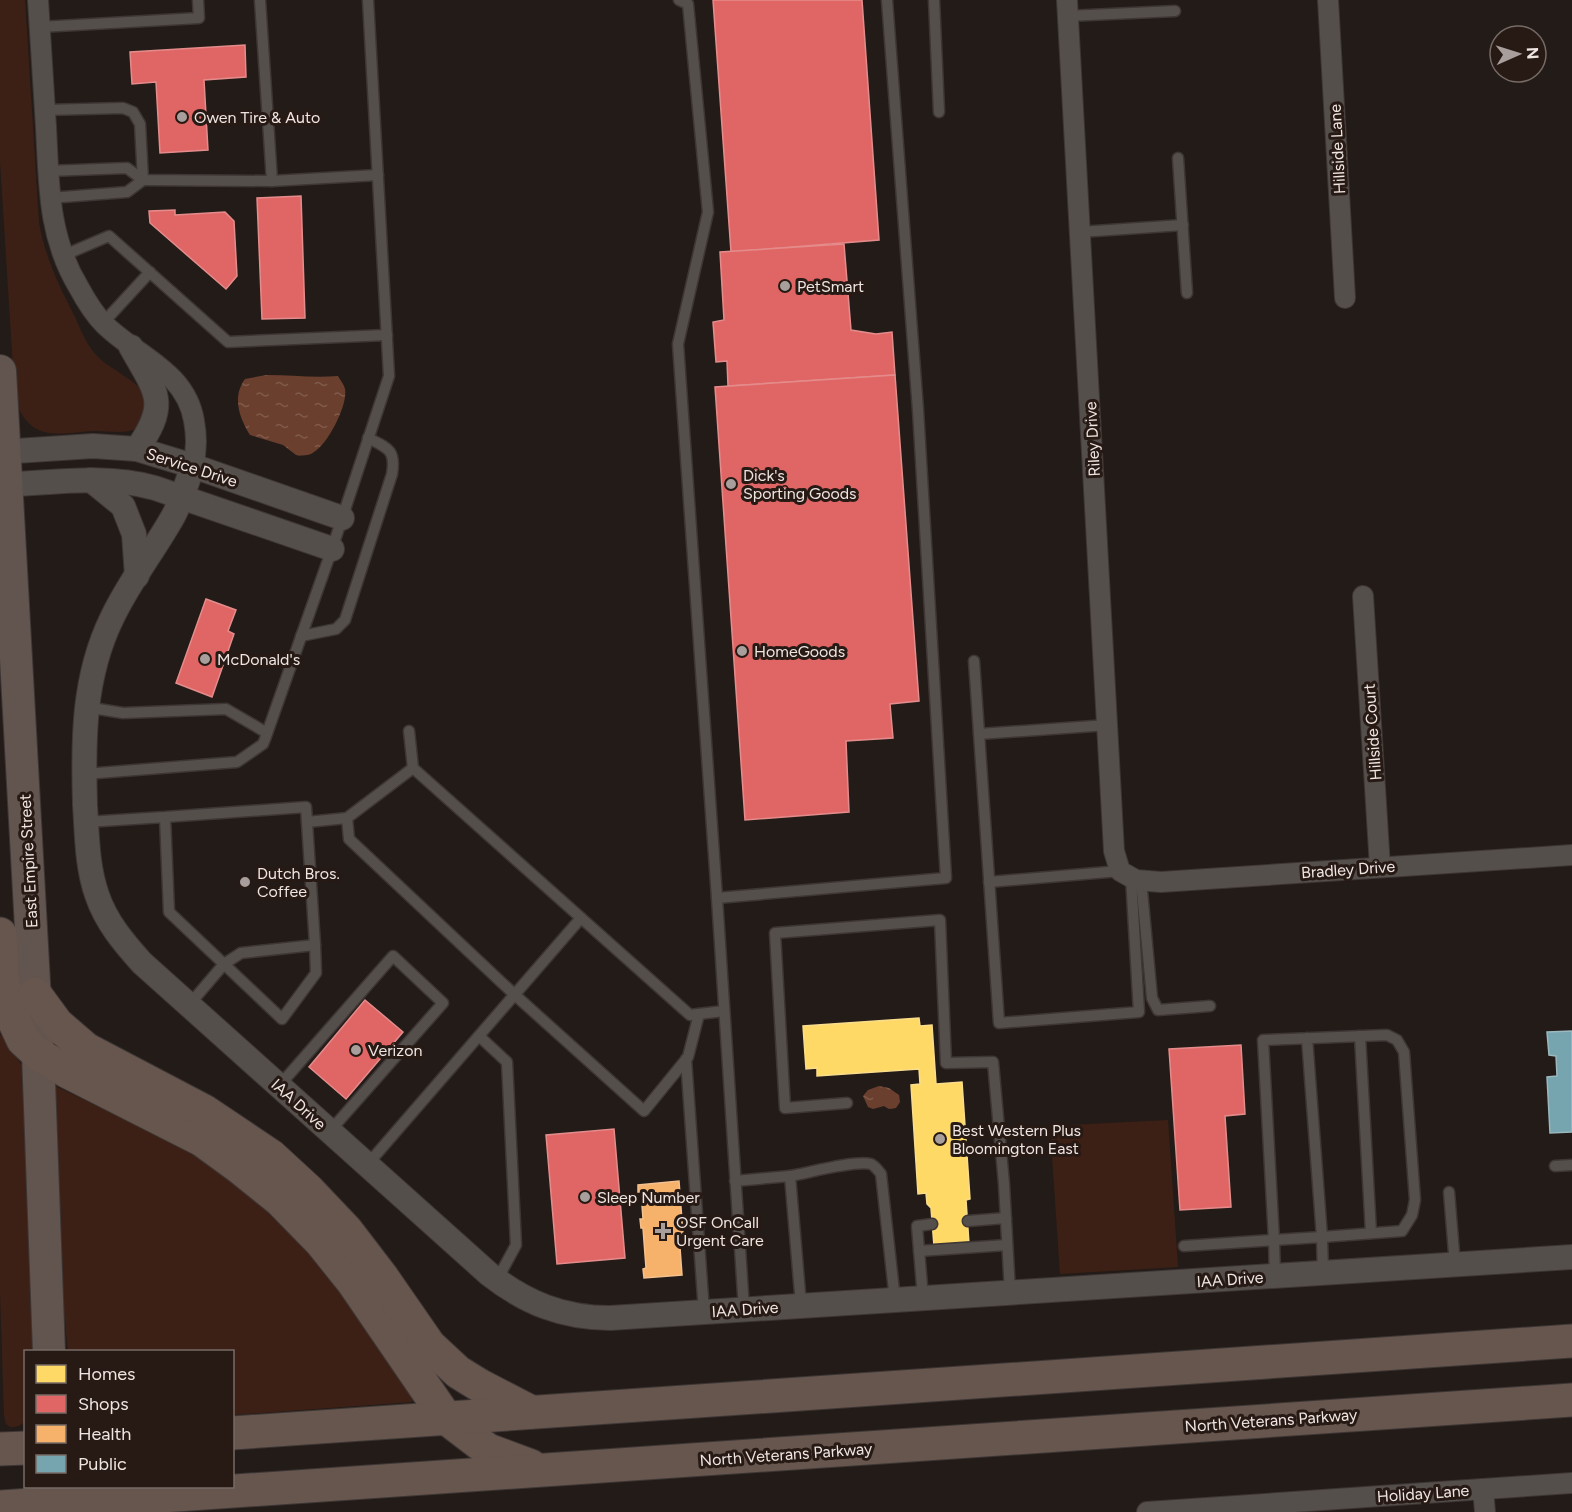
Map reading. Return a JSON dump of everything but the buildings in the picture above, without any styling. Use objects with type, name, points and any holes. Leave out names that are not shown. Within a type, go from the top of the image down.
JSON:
[{"type":"highway","points":[[0,934],[2,978],[8,1008],[23,1040],[38,1054],[66,1071],[202,1140],[280,1200],[321,1242],[352,1282],[386,1328],[446,1418],[488,1450],[541,1470]]},
{"type":"highway","points":[[35,994],[57,1024],[86,1049],[204,1111],[271,1156],[346,1230],[429,1345],[458,1372],[532,1412]]},
{"type":"highway","points":[[234,1433],[1572,1341]]},
{"type":"highway","name":"North Veterans Parkway","points":[[0,1507],[53,1500],[129,1505],[541,1470],[1572,1400]]},
{"type":"highway","points":[[0,1449],[24,1448]]},
{"type":"main road","name":"East Empire Street","points":[[0,371],[3,470],[24,784],[38,1054],[49,1350]]},
{"type":"main road","points":[[0,696],[8,759],[24,784]]},
{"type":"street","points":[[39,0],[50,198],[62,256],[77,285],[103,323],[131,347],[159,365],[184,392],[192,408],[196,434],[197,451],[193,466]]},
{"type":"street","name":"Hillside Lane","points":[[1328,0],[1345,298]]},
{"type":"street","name":"Riley Drive","points":[[1067,8],[1114,851],[1129,876]]},
{"type":"street","points":[[131,347],[155,391],[157,413],[152,428],[137,449]]},
{"type":"street","name":"Service Drive","points":[[3,470],[93,446],[137,449],[342,518]]},
{"type":"street","name":"IAA Drive","points":[[193,466],[172,519],[112,616],[89,683],[84,774],[86,822],[93,882],[108,918],[123,941],[142,963],[497,1281],[532,1303],[574,1316],[610,1318],[1572,1257]]},
{"type":"street","name":"Service Drive","points":[[3,470],[91,480],[133,482],[332,549]]},
{"type":"street","points":[[91,480],[123,506],[134,534],[137,576]]},
{"type":"street","name":"Hillside Court","points":[[1363,596],[1380,867]]},
{"type":"street","name":"Bradley Drive","points":[[1129,876],[1161,882],[1572,855]]},
{"type":"street","name":"Holiday Lane","points":[[1147,1512],[1572,1482]]},
{"type":"street","points":[[1483,1489],[1485,1512]]},
{"type":"lane","points":[[40,27],[199,18],[198,0]]},
{"type":"lane","points":[[260,0],[272,181]]},
{"type":"lane","points":[[84,774],[237,762],[263,744],[332,549],[389,376],[368,0]]},
{"type":"lane","points":[[679,0],[688,4],[708,212],[678,344],[744,1309]]},
{"type":"lane","points":[[717,898],[946,878],[918,410],[887,0]]},
{"type":"lane","points":[[934,0],[939,112]]},
{"type":"lane","points":[[1067,8],[1175,11]]},
{"type":"lane","points":[[45,110],[123,108],[133,112],[140,124],[143,180]]},
{"type":"lane","points":[[1178,158],[1187,293]]},
{"type":"lane","points":[[48,171],[127,168],[143,180],[272,181],[378,175]]},
{"type":"lane","points":[[50,198],[127,192],[143,180]]},
{"type":"lane","points":[[1080,232],[1183,225]]},
{"type":"lane","points":[[62,256],[109,236],[228,342],[387,335]]},
{"type":"lane","points":[[103,323],[150,272]]},
{"type":"lane","points":[[301,636],[336,629],[345,620],[392,474],[394,460],[389,448],[368,438]]},
{"type":"lane","points":[[974,661],[999,1023],[1138,1012],[1129,876]]},
{"type":"lane","points":[[86,707],[123,713],[226,709],[267,733]]},
{"type":"lane","points":[[979,734],[1108,725]]},
{"type":"lane","points":[[409,731],[413,768],[690,1015],[724,1011]]},
{"type":"lane","points":[[307,822],[347,818],[413,768]]},
{"type":"lane","points":[[86,822],[306,807],[316,973],[282,1019],[169,912],[165,817]]},
{"type":"lane","points":[[347,818],[349,839],[514,995],[644,1111],[686,1059]]},
{"type":"lane","points":[[989,882],[1129,876]]},
{"type":"lane","points":[[1129,876],[1152,998],[1158,1010],[1210,1006]]},
{"type":"lane","points":[[367,1165],[581,918]]},
{"type":"lane","points":[[847,1103],[785,1108],[775,933],[940,920],[946,1063],[993,1062],[1010,1292]]},
{"type":"lane","points":[[189,1005],[224,964],[241,953],[315,945]]},
{"type":"lane","points":[[279,1086],[393,956],[443,1003],[330,1131]]},
{"type":"lane","points":[[699,1014],[686,1059],[704,1311]]},
{"type":"lane","points":[[1184,1246],[1274,1240],[1322,1237],[1402,1231],[1412,1215],[1415,1200],[1404,1052],[1397,1040],[1387,1035],[1263,1040],[1274,1240],[1275,1276]]},
{"type":"lane","points":[[479,1036],[507,1062],[516,1245],[497,1281]]},
{"type":"lane","points":[[1360,1036],[1371,1233]]},
{"type":"lane","points":[[1307,1038],[1323,1274]]},
{"type":"lane","points":[[735,1181],[790,1176],[842,1166],[868,1164],[878,1169],[881,1174],[895,1300]]},
{"type":"lane","points":[[1555,1166],[1572,1165]]},
{"type":"lane","points":[[790,1176],[801,1305]]},
{"type":"lane","points":[[1449,1192],[1455,1265]]},
{"type":"lane","points":[[968,1221],[1006,1218]]},
{"type":"lane","points":[[923,1298],[917,1226],[932,1224]]},
{"type":"lane","points":[[919,1251],[1007,1245]]},
{"type":"shaded area","points":[[0,0],[25,0],[39,223],[45,248],[58,283],[91,348],[98,357],[133,382],[144,393],[145,412],[141,426],[129,431],[56,434],[46,432],[29,423],[21,414],[15,400],[0,161]]},
{"type":"shaded area","points":[[0,1035],[2,1035],[26,1072],[36,1350],[24,1350],[24,1421],[21,1425],[13,1427],[6,1424],[4,1415],[0,1292]]},
{"type":"shaded area","points":[[55,1086],[176,1144],[255,1199],[320,1263],[413,1396],[412,1402],[234,1415],[234,1350],[68,1350],[59,1266],[52,1089]]},
{"type":"shaded area","points":[[1168,1120],[1178,1267],[1060,1274],[1050,1126]]},
{"type":"water","points":[[266,375],[338,376],[343,384],[345,396],[340,414],[331,433],[312,453],[296,455],[283,445],[250,435],[238,407],[239,393],[245,379]]},
{"type":"water","points":[[879,1086],[889,1088],[899,1095],[900,1102],[896,1108],[889,1109],[884,1106],[873,1109],[868,1107],[863,1096],[868,1090]]},
{"type":"place","name":"Owen Tire & Auto","points":[[182,117]]},
{"type":"place","name":"PetSmart","points":[[785,286]]},
{"type":"place","name":"Dick's Sporting Goods","points":[[731,484]]},
{"type":"place","name":"HomeGoods","points":[[742,651]]},
{"type":"place","name":"McDonald's","points":[[205,659]]},
{"type":"place","name":"Dutch Bros. Coffee","points":[[245,882]]},
{"type":"place","name":"Verizon","points":[[356,1050]]},
{"type":"place","name":"Best Western Plus Bloomington East","points":[[940,1139]]},
{"type":"place","name":"Sleep Number","points":[[585,1197]]},
{"type":"place","name":"OSF OnCall Urgent Care","points":[[663,1231]]}]
